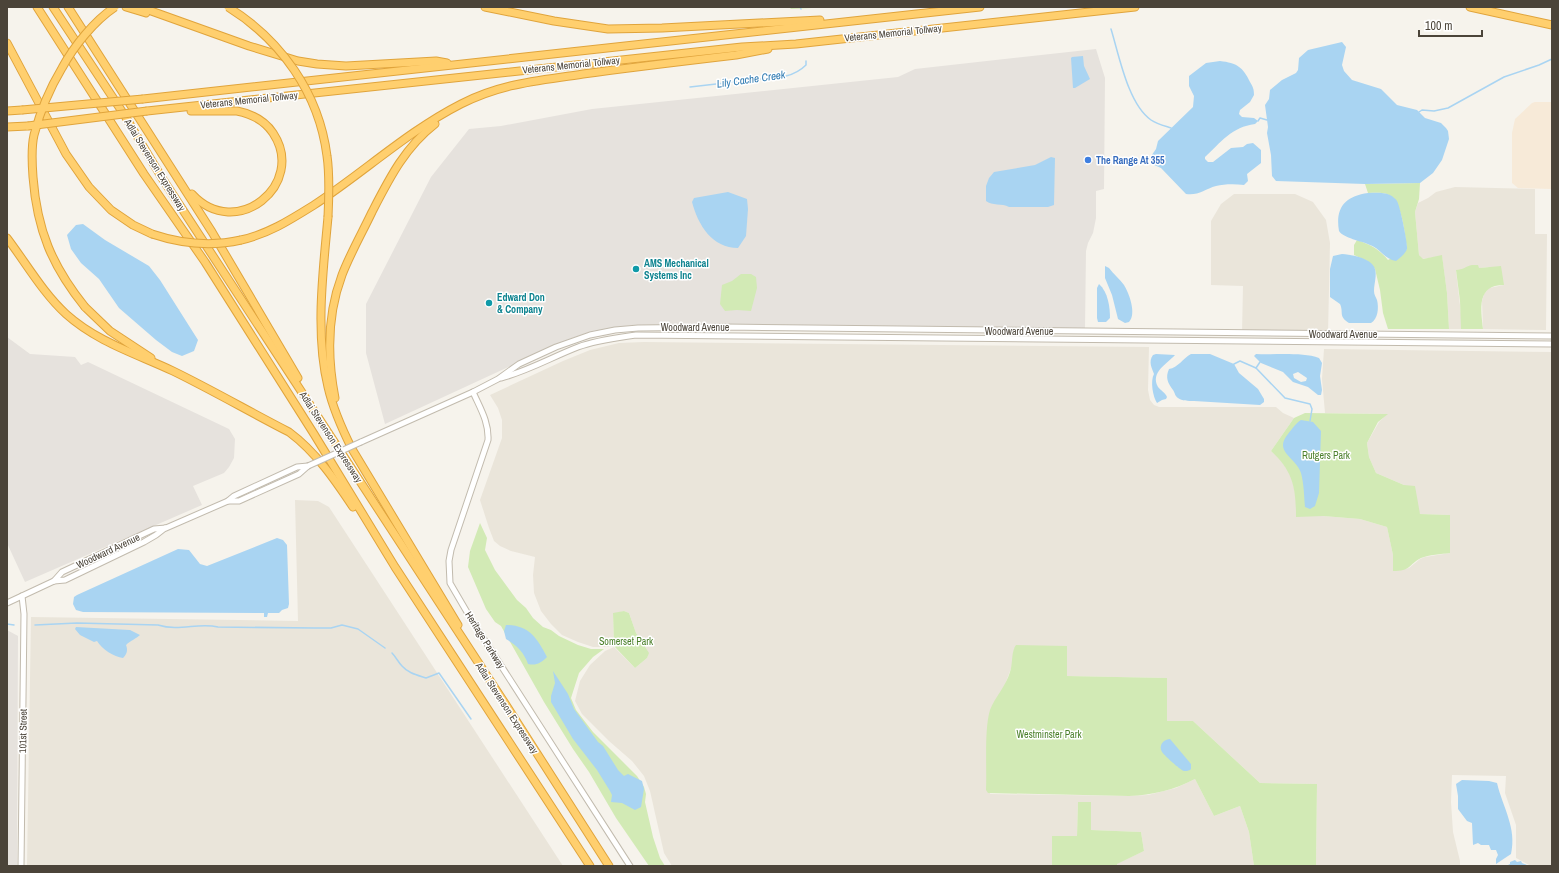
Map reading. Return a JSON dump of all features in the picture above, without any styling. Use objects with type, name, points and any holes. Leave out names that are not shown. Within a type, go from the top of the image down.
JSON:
[{"type":"highway","name":"Adlai Stevenson Expressway","points":[[36,7],[144,174],[208,266],[314,434],[394,567],[590,866]]},
{"type":"highway","name":"Adlai Stevenson Expressway","points":[[54,7],[117,104],[162,178],[506,705],[609,866]]},
{"type":"highway","points":[[68,7],[216,238],[275,338],[326,429]]},
{"type":"highway","points":[[115,7],[100,19],[70,52],[54,81],[34,136],[32,167],[34,195],[39,222],[49,249],[60,272],[85,307],[110,331],[173,372]]},
{"type":"highway","points":[[126,7],[298,61],[346,66],[436,61],[455,64]]},
{"type":"highway","points":[[140,7],[180,23]]},
{"type":"highway","points":[[228,7],[255,26],[278,49],[294,69],[309,96],[326,146],[329,180],[328,217],[322,287],[322,344],[324,364],[332,402],[343,431],[352,449],[506,705]]},
{"type":"highway","points":[[485,7],[554,21],[608,29],[662,28],[886,17]]},
{"type":"highway","name":"Veterans Memorial Tollway","points":[[7,111],[144,99],[980,7]]},
{"type":"highway","name":"Veterans Memorial Tollway","points":[[7,128],[150,111],[742,47],[796,44],[1135,7]]},
{"type":"highway","points":[[1470,7],[1552,25]]},
{"type":"highway","points":[[7,43],[66,154],[89,187],[104,204],[133,225],[152,234],[180,242],[198,244],[216,244],[241,240],[267,232],[293,218],[332,193],[435,119],[489,91],[526,82],[736,55],[796,44]]},
{"type":"highway","points":[[352,449],[336,401],[330,364],[329,339],[331,319],[339,282],[346,265],[396,167],[422,135],[460,105]]},
{"type":"highway","points":[[150,111],[168,112],[231,110],[244,112],[257,118],[267,125],[276,138],[281,156],[280,171],[272,191],[259,204],[239,211],[217,211],[204,204],[192,194],[160,148],[153,141]]},
{"type":"highway","points":[[7,238],[52,299],[75,322],[93,334],[120,348],[173,372],[289,432],[302,442],[336,483],[394,567]]},
{"type":"street","name":"Woodward Avenue","points":[[7,603],[54,581],[62,572],[154,529],[166,528],[228,501],[239,501],[299,474],[308,466],[473,392],[498,379],[519,364],[578,339],[599,332],[638,328],[717,327],[1552,336]]},
{"type":"street","name":"Woodward Avenue","points":[[498,379],[520,374],[580,346],[598,341],[636,336],[1552,344]]},
{"type":"street","name":"Heritage Parkway","points":[[473,392],[489,430],[488,440],[451,550],[449,561],[450,583],[471,619],[630,866]]},
{"type":"street","name":"101st Street","points":[[21,866],[24,614],[22,596]]},
{"type":"shaded area","points":[[1096,49],[1105,78],[1104,189],[1096,191],[1096,218],[1093,233],[1086,251],[1085,329],[624,326],[593,331],[569,339],[385,424],[366,353],[366,304],[431,177],[469,129],[501,126],[592,109],[898,77],[915,69]]},
{"type":"shaded area","points":[[1535,102],[1552,102],[1552,189],[1518,188],[1512,183],[1512,133],[1515,119]]},
{"type":"shaded area","points":[[1455,187],[1535,189],[1535,234],[1547,234],[1546,330],[1483,329],[1482,301],[1484,294],[1489,288],[1504,285],[1488,267],[1456,271],[1461,314],[1461,329],[1449,329],[1447,293],[1442,256],[1422,259],[1419,255],[1415,212],[1418,203],[1436,192]]},
{"type":"shaded area","points":[[1234,194],[1295,194],[1313,202],[1326,220],[1330,243],[1328,334],[1242,333],[1243,286],[1211,285],[1211,221],[1221,204]]},
{"type":"shaded area","points":[[7,337],[30,354],[75,357],[81,365],[88,362],[229,429],[235,439],[234,458],[229,467],[224,473],[193,486],[202,505],[25,582],[7,543]]},
{"type":"shaded area","points":[[619,343],[1149,347],[1148,390],[1150,400],[1154,405],[1159,407],[1276,407],[1283,413],[1294,418],[1271,451],[1280,459],[1291,475],[1296,497],[1296,516],[1323,516],[1360,519],[1387,527],[1393,555],[1393,571],[1409,568],[1425,557],[1450,553],[1450,515],[1420,514],[1404,485],[1376,473],[1369,457],[1367,443],[1379,422],[1387,414],[1325,413],[1322,379],[1324,349],[1552,352],[1552,866],[1531,866],[1516,858],[1516,825],[1505,793],[1506,776],[1452,775],[1451,802],[1453,832],[1460,866],[1316,866],[1317,784],[1260,783],[1193,721],[1167,722],[1167,678],[1067,676],[1014,648],[1013,663],[1006,682],[990,794],[1148,795],[1176,788],[1195,779],[1214,816],[1240,806],[1249,832],[1254,866],[1117,866],[1116,864],[1144,851],[1141,832],[1091,830],[1091,803],[1078,802],[1077,836],[1052,836],[1052,866],[672,866],[664,853],[650,791],[644,776],[632,761],[582,714],[575,701],[580,681],[590,665],[605,651],[614,647],[593,647],[578,642],[562,635],[551,624],[541,611],[534,593],[533,575],[535,557],[511,551],[500,546],[494,541],[480,500],[502,438],[502,420],[498,408],[490,395],[590,350]],"holes":[[[624,611],[629,613],[636,633],[648,653],[647,658],[635,668],[614,647],[613,614]]]},
{"type":"shaded area","points":[[295,500],[318,501],[329,507],[563,866],[27,866],[31,617],[298,621]]},
{"type":"shaded area","points":[[7,630],[18,636],[17,866],[7,866]]},
{"type":"green space","points":[[789,7],[832,7],[791,9]]},
{"type":"green space","points":[[1420,183],[1419,199],[1415,212],[1419,255],[1423,259],[1442,255],[1447,293],[1449,329],[1388,329],[1383,313],[1375,269],[1367,261],[1354,255],[1354,245],[1357,240],[1378,250],[1388,260],[1407,249],[1405,236],[1400,211],[1393,198],[1384,193],[1368,193],[1365,184]]},
{"type":"green space","points":[[1472,265],[1478,265],[1479,268],[1501,266],[1504,285],[1495,286],[1489,289],[1482,300],[1481,306],[1483,329],[1461,329],[1460,301],[1456,270]]},
{"type":"green space","points":[[741,274],[751,274],[756,277],[757,288],[751,311],[725,311],[720,304],[722,285],[732,281]]},
{"type":"green space","name":"Rutgers Park","points":[[1305,413],[1388,414],[1378,422],[1367,443],[1369,457],[1376,473],[1404,485],[1415,486],[1420,514],[1450,515],[1450,553],[1424,557],[1406,569],[1393,571],[1393,555],[1387,527],[1360,519],[1323,516],[1296,517],[1294,489],[1289,473],[1271,451],[1294,418]]},
{"type":"green space","points":[[480,523],[487,538],[485,550],[495,570],[517,600],[526,608],[533,618],[543,627],[578,645],[591,649],[604,649],[593,657],[579,673],[571,698],[576,710],[593,732],[637,776],[644,787],[646,794],[645,802],[653,837],[660,858],[665,866],[649,866],[616,818],[589,772],[544,702],[501,626],[495,622],[486,609],[468,567],[470,551]]},
{"type":"green space","name":"Somerset Park","points":[[624,611],[629,613],[636,633],[649,653],[647,658],[635,668],[614,646],[613,613]]},
{"type":"green space","name":"Westminster Park","points":[[1016,645],[1067,646],[1067,676],[1167,678],[1167,721],[1193,721],[1260,783],[1317,784],[1316,866],[1254,866],[1249,832],[1240,806],[1214,816],[1195,779],[1171,789],[1155,793],[1129,796],[988,793],[986,790],[986,738],[988,718],[992,705],[1008,677],[1011,669],[1013,651]]},
{"type":"green space","points":[[1078,802],[1091,802],[1091,830],[1141,832],[1144,851],[1117,864],[1117,866],[1052,866],[1052,836],[1077,836]]},
{"type":"water","points":[[1342,42],[1346,47],[1342,65],[1344,71],[1352,80],[1381,89],[1397,105],[1417,110],[1425,118],[1441,123],[1448,131],[1449,139],[1442,160],[1433,173],[1420,183],[1365,184],[1276,181],[1272,176],[1265,105],[1269,99],[1270,90],[1282,80],[1296,73],[1298,70],[1299,58],[1308,50]]},
{"type":"water","points":[[1083,56],[1084,66],[1090,79],[1073,88],[1071,58]]},
{"type":"water","points":[[1220,61],[1231,63],[1242,69],[1245,73],[1253,87],[1254,95],[1250,102],[1240,110],[1239,114],[1242,117],[1254,118],[1258,121],[1255,124],[1240,128],[1227,136],[1205,157],[1205,159],[1208,162],[1213,162],[1231,148],[1243,147],[1247,144],[1253,143],[1261,150],[1261,163],[1247,174],[1248,181],[1244,185],[1219,185],[1198,193],[1186,194],[1161,168],[1152,164],[1149,159],[1156,149],[1158,141],[1193,107],[1194,96],[1189,86],[1189,76],[1206,63]]},
{"type":"water","points":[[1051,157],[1055,158],[1054,205],[1048,207],[1009,207],[988,203],[986,201],[986,186],[989,178],[994,172],[1035,165]]},
{"type":"water","points":[[728,192],[747,199],[748,209],[746,236],[738,248],[721,244],[708,234],[698,219],[692,202],[694,198]]},
{"type":"water","points":[[1368,193],[1387,194],[1397,201],[1404,225],[1407,249],[1396,261],[1388,258],[1374,247],[1344,236],[1339,231],[1339,216],[1343,204],[1353,197]]},
{"type":"water","points":[[83,224],[105,240],[149,266],[160,280],[198,340],[194,351],[182,356],[172,352],[119,308],[99,279],[81,263],[71,249],[67,235],[76,225]]},
{"type":"water","points":[[1342,254],[1362,258],[1374,267],[1376,273],[1374,292],[1378,310],[1377,316],[1371,323],[1349,323],[1342,316],[1340,304],[1330,297],[1330,269],[1333,256]]},
{"type":"water","points":[[1105,266],[1109,268],[1122,283],[1128,293],[1132,309],[1129,322],[1125,323],[1118,319],[1112,295],[1105,278]]},
{"type":"water","points":[[1099,284],[1105,291],[1109,305],[1110,318],[1106,322],[1098,322],[1097,318],[1097,288]]},
{"type":"water","points":[[1191,354],[1210,354],[1234,364],[1239,373],[1258,389],[1264,399],[1264,402],[1260,405],[1181,400],[1168,383],[1168,372],[1169,369],[1175,367]]},
{"type":"water","points":[[1256,354],[1297,354],[1319,358],[1322,363],[1320,376],[1322,390],[1321,395],[1318,395],[1308,387],[1293,382],[1283,372],[1261,363],[1254,356]],"holes":[[[1298,372],[1307,378],[1306,381],[1301,382],[1294,378],[1293,374]]]},
{"type":"water","points":[[1153,355],[1175,355],[1160,369],[1156,377],[1158,387],[1167,397],[1166,399],[1157,403],[1152,389],[1154,374],[1151,367]]},
{"type":"water","points":[[1301,420],[1313,422],[1321,431],[1319,493],[1315,506],[1310,509],[1305,507],[1301,473],[1284,450],[1283,445],[1288,434]]},
{"type":"water","points":[[277,538],[283,540],[287,545],[289,604],[288,608],[279,613],[268,613],[267,617],[264,617],[264,613],[83,612],[76,610],[73,604],[74,597],[77,595],[178,549],[189,550],[200,564],[207,566]]},
{"type":"water","points":[[506,625],[521,627],[526,630],[540,644],[547,657],[538,664],[528,664],[519,649],[506,639],[504,631]]},
{"type":"water","points":[[76,627],[130,630],[140,635],[126,645],[127,652],[123,658],[108,652],[97,641],[94,642],[80,635],[75,629]]},
{"type":"water","points":[[553,671],[568,694],[574,709],[598,742],[603,746],[618,770],[624,776],[628,774],[642,781],[644,789],[641,807],[635,810],[622,803],[611,802],[612,795],[610,791],[597,770],[573,739],[551,702],[551,696],[555,683]]},
{"type":"water","points":[[1170,739],[1191,764],[1190,770],[1182,770],[1162,752],[1162,743]]},
{"type":"water","points":[[1462,780],[1489,781],[1497,783],[1511,827],[1512,845],[1511,854],[1496,864],[1498,855],[1496,850],[1491,850],[1489,845],[1481,845],[1478,843],[1473,845],[1472,823],[1467,821],[1458,809],[1456,784]]},
{"type":"water","points":[[1515,860],[1517,862],[1521,861],[1529,866],[1506,866]]},
{"type":"waterway","name":"Lily Cache Creek","points":[[1111,29],[1125,78],[1136,103],[1143,113],[1151,120],[1171,128]]},
{"type":"waterway","points":[[1419,112],[1422,110],[1434,111],[1448,108],[1504,77],[1552,59]]},
{"type":"waterway","name":"Lily Cache Creek","points":[[690,87],[786,76],[801,69],[806,65],[806,61]]},
{"type":"waterway","points":[[1258,121],[1260,118],[1267,120]]},
{"type":"waterway","points":[[1234,364],[1240,361],[1256,368],[1285,398],[1310,404],[1312,409],[1310,421]]},
{"type":"waterway","points":[[1256,368],[1260,362]]},
{"type":"waterway","points":[[35,625],[77,623],[158,625],[174,628],[203,626],[331,628],[342,625],[358,629],[385,648]]},
{"type":"waterway","points":[[7,624],[14,625]]},
{"type":"waterway","points":[[392,653],[404,668],[413,674],[426,678],[439,673],[471,719]]},
{"type":"place","name":"The Range At 355","points":[[1088,160]]},
{"type":"place","name":"AMS Mechanical Systems Inc","points":[[636,269]]},
{"type":"place","name":"Edward Don & Company","points":[[489,303]]}]
